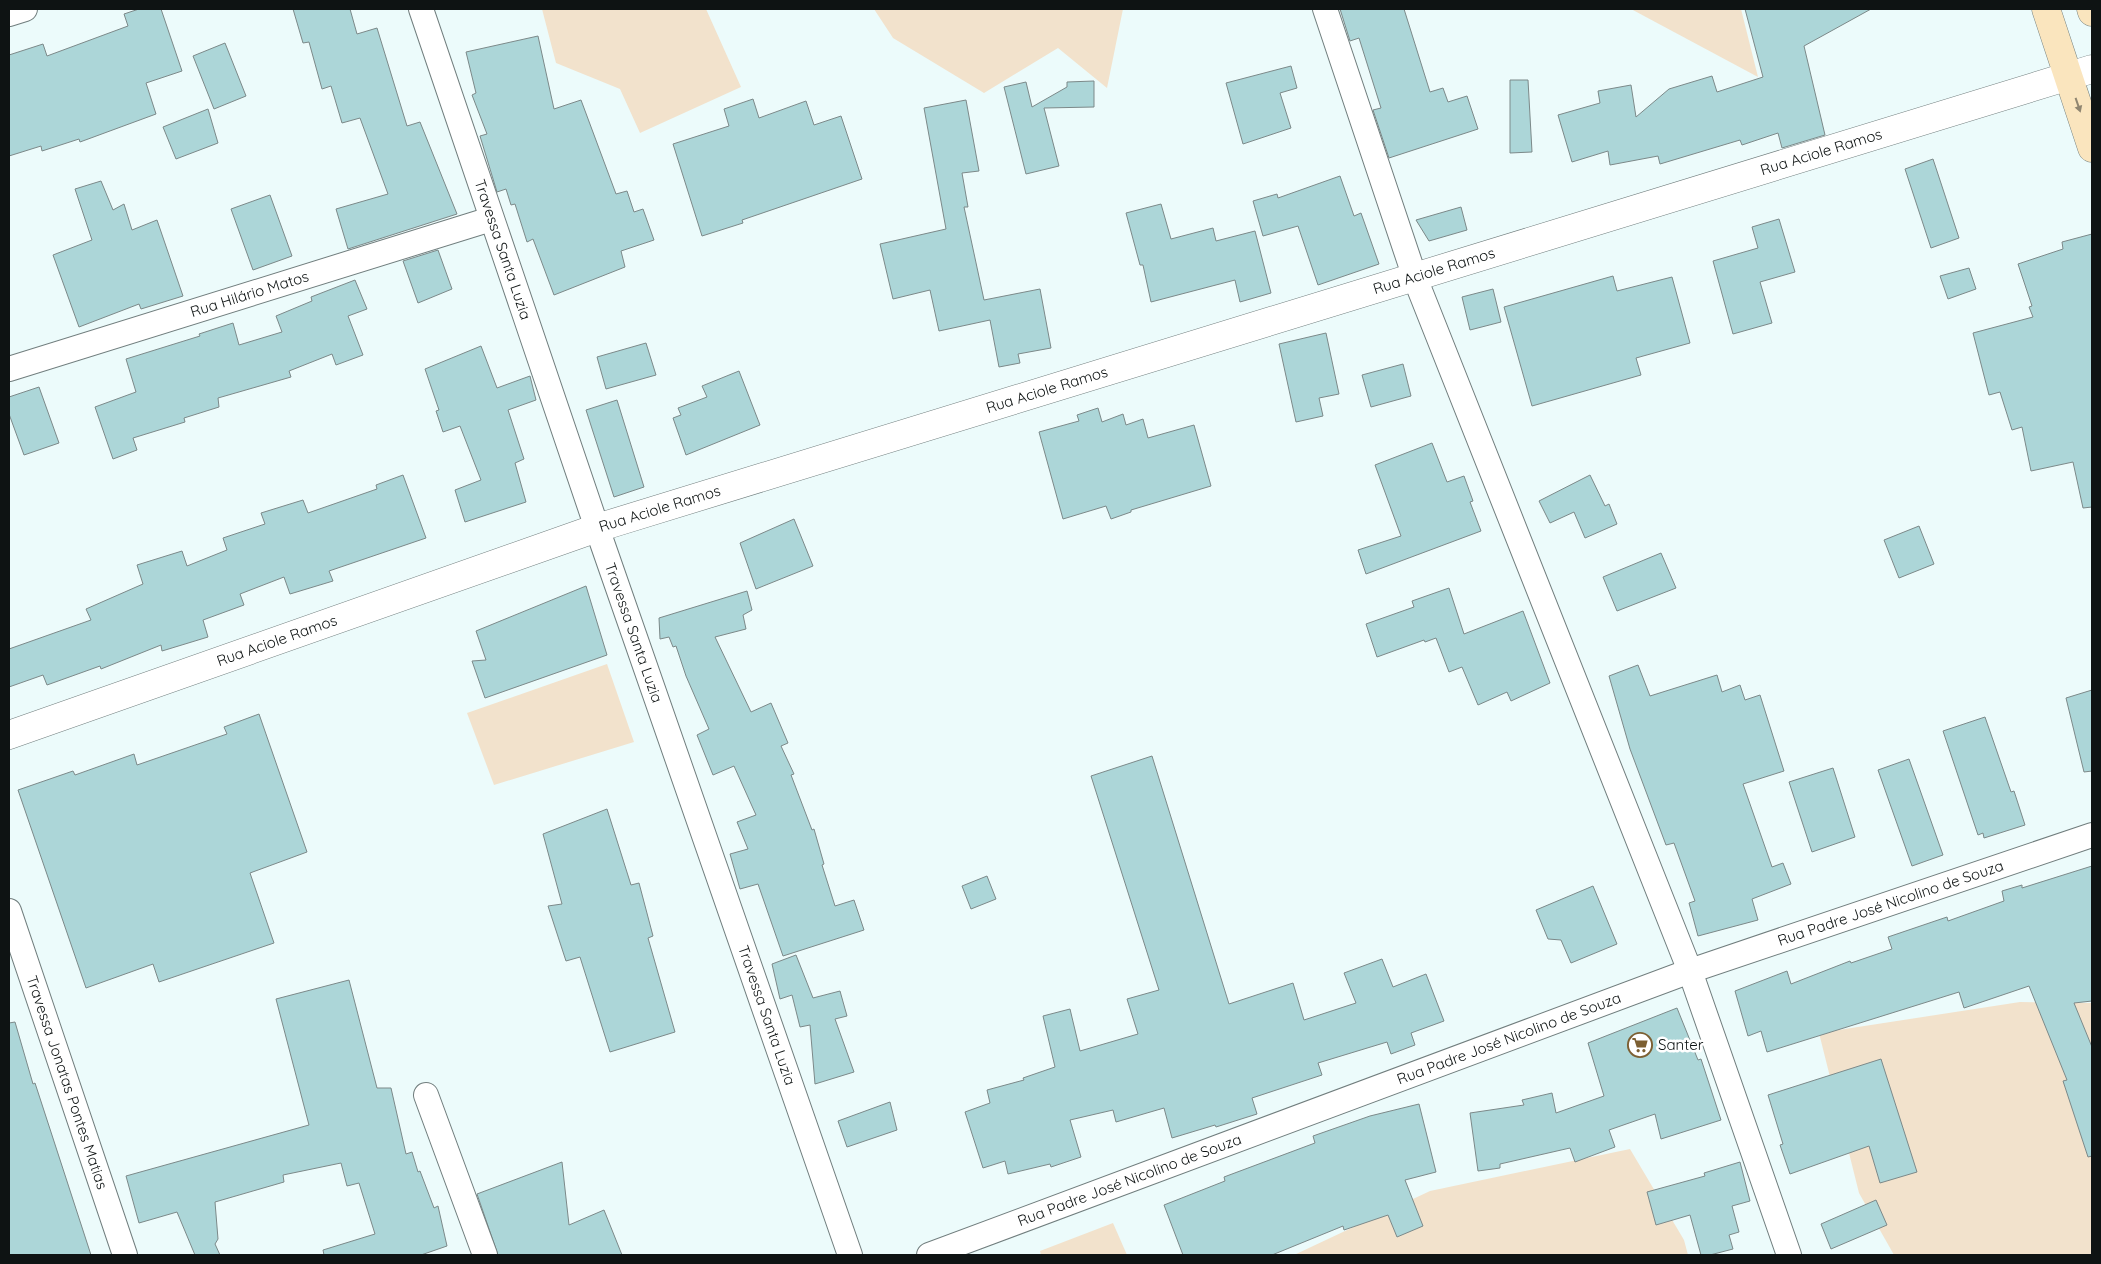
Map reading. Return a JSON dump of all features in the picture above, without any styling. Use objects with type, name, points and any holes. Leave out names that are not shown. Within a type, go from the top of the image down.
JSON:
[{"type":"main road","points":[[2046,9],[2080,73],[2092,148]]},
{"type":"street","points":[[9,14],[24,9]]},
{"type":"street","name":"Travessa Santa Luzia","points":[[421,9],[597,528],[850,1255]]},
{"type":"street","points":[[1325,9],[1415,278],[1690,971],[1789,1255]]},
{"type":"street","name":"Rua Aciole Ramos","points":[[9,735],[597,528],[2080,73]]},
{"type":"street","name":"Rua Hilário Matos","points":[[9,369],[492,219]]},
{"type":"street","name":"Rua Padre José Nicolino de Souza","points":[[929,1255],[1690,971],[2092,834]]},
{"type":"street","name":"Travessa Jonatas Pontes Matias","points":[[9,912],[125,1255]]},
{"type":"street","points":[[426,1095],[484,1255]]},
{"type":"shaded area","points":[[542,9],[706,9],[741,87],[640,133],[620,89],[556,63]]},
{"type":"shaded area","points":[[874,9],[1123,9],[1107,88],[1058,48],[984,93],[893,38]]},
{"type":"shaded area","points":[[1631,9],[1741,9],[1758,77]]},
{"type":"shaded area","points":[[607,664],[634,742],[494,785],[467,713]]},
{"type":"shaded area","points":[[2020,1002],[2092,1003],[2092,1255],[1894,1255],[1859,1193],[1819,1033]]},
{"type":"shaded area","points":[[1630,1149],[1684,1240],[1688,1255],[1294,1255],[1430,1191]]},
{"type":"shaded area","points":[[1113,1223],[1127,1255],[1041,1255],[1040,1251]]},
{"type":"building","points":[[139,9],[161,9],[182,71],[146,83],[156,114],[80,142],[79,139],[42,151],[41,146],[9,156],[9,55],[43,44],[47,56],[128,26],[124,14]]},
{"type":"building","points":[[293,9],[350,9],[357,34],[377,28],[407,126],[420,122],[457,214],[348,249],[336,209],[388,194],[360,118],[342,123],[331,86],[322,89],[309,42],[303,43]]},
{"type":"building","points":[[1340,9],[1404,9],[1430,92],[1443,88],[1448,102],[1467,96],[1478,129],[1389,158],[1373,110],[1381,108],[1359,38],[1350,41]]},
{"type":"building","points":[[1745,9],[1871,9],[1804,46],[1825,135],[1782,148],[1778,133],[1742,145],[1740,140],[1660,164],[1658,156],[1610,165],[1608,151],[1572,162],[1558,115],[1600,103],[1598,91],[1631,85],[1636,117],[1669,89],[1712,76],[1717,92],[1763,77]]},
{"type":"building","points":[[538,36],[554,109],[581,100],[616,194],[627,191],[634,212],[643,209],[654,240],[621,251],[625,267],[554,295],[533,239],[527,242],[515,204],[511,205],[506,189],[497,192],[480,136],[487,134],[472,95],[476,93],[466,52]]},
{"type":"building","points":[[225,43],[246,96],[214,109],[193,56]]},
{"type":"building","points":[[1291,66],[1297,88],[1280,93],[1291,128],[1243,144],[1226,83]]},
{"type":"building","points":[[1510,80],[1528,80],[1532,152],[1510,153]]},
{"type":"building","points":[[1094,81],[1094,107],[1044,108],[1059,166],[1026,174],[1004,87],[1026,82],[1032,107],[1067,87],[1067,82]]},
{"type":"building","points":[[753,99],[759,118],[806,101],[814,125],[841,116],[862,179],[742,220],[743,223],[702,236],[673,144],[729,126],[724,109]]},
{"type":"building","points":[[966,100],[979,171],[962,173],[968,207],[964,207],[984,300],[1040,289],[1051,348],[1018,354],[1020,363],[999,367],[990,320],[939,331],[930,290],[893,299],[880,244],[946,229],[924,108]]},
{"type":"building","points":[[208,109],[218,143],[176,159],[163,127]]},
{"type":"building","points":[[1933,159],[1959,238],[1931,248],[1905,169]]},
{"type":"building","points":[[1340,176],[1354,216],[1361,213],[1379,264],[1318,285],[1298,226],[1263,236],[1253,201],[1277,194],[1278,198]]},
{"type":"building","points":[[101,181],[113,210],[124,204],[132,230],[157,220],[183,296],[141,309],[139,304],[79,327],[53,255],[92,240],[75,189]]},
{"type":"building","points":[[270,195],[292,256],[253,270],[231,209]]},
{"type":"building","points":[[1161,204],[1171,239],[1213,228],[1216,241],[1255,231],[1271,293],[1240,302],[1235,280],[1151,302],[1143,265],[1140,265],[1126,213]]},
{"type":"building","points":[[1461,207],[1467,230],[1429,241],[1416,220]]},
{"type":"building","points":[[1779,219],[1795,272],[1760,282],[1772,323],[1733,334],[1713,261],[1758,248],[1752,227]]},
{"type":"building","points":[[2092,234],[2092,507],[2083,508],[2073,462],[2031,471],[2022,427],[2012,430],[2000,392],[1989,395],[1973,333],[2033,317],[2029,307],[2032,306],[2018,264],[2063,249],[2062,242]]},
{"type":"building","points":[[438,250],[452,289],[418,303],[403,261]]},
{"type":"building","points":[[1969,268],[1976,289],[1948,299],[1940,276]]},
{"type":"building","points":[[1613,276],[1617,291],[1672,277],[1690,343],[1636,358],[1641,375],[1532,406],[1504,307]]},
{"type":"building","points":[[355,280],[367,309],[348,316],[363,355],[336,365],[332,354],[289,371],[291,377],[218,398],[219,407],[184,418],[185,422],[133,438],[137,450],[113,459],[95,407],[136,392],[126,359],[200,336],[199,334],[233,323],[239,345],[282,332],[276,316],[312,301],[311,297]]},
{"type":"building","points":[[1493,289],[1501,322],[1470,330],[1462,297]]},
{"type":"building","points":[[1326,333],[1339,394],[1319,398],[1323,416],[1296,422],[1279,344]]},
{"type":"building","points":[[646,343],[656,375],[606,389],[597,357]]},
{"type":"building","points":[[481,346],[497,388],[530,376],[536,400],[508,410],[524,459],[515,463],[526,502],[465,522],[455,490],[481,480],[460,426],[443,432],[436,411],[439,410],[425,369]]},
{"type":"building","points":[[1403,364],[1411,396],[1371,407],[1362,375]]},
{"type":"building","points":[[739,371],[760,425],[686,455],[673,418],[681,415],[678,408],[707,397],[702,386]]},
{"type":"building","points":[[39,387],[59,443],[24,455],[9,414],[9,397]]},
{"type":"building","points":[[617,400],[644,487],[614,497],[586,410]]},
{"type":"building","points":[[1098,408],[1102,422],[1123,414],[1126,425],[1143,419],[1148,438],[1194,425],[1211,486],[1131,510],[1131,512],[1111,519],[1106,506],[1063,519],[1039,432],[1079,421],[1077,415]]},
{"type":"building","points":[[1432,443],[1447,482],[1464,476],[1473,501],[1470,502],[1481,531],[1366,574],[1358,550],[1401,536],[1375,465]]},
{"type":"building","points":[[403,475],[426,538],[329,571],[333,581],[290,594],[284,577],[240,594],[244,605],[203,620],[208,637],[162,651],[161,645],[101,669],[100,666],[47,685],[43,675],[9,687],[9,649],[91,620],[86,609],[143,584],[137,565],[182,551],[187,566],[227,550],[223,538],[265,524],[261,513],[303,500],[308,513],[377,489],[376,485]]},
{"type":"building","points":[[1590,475],[1605,506],[1609,504],[1617,524],[1585,538],[1574,512],[1550,523],[1539,501]]},
{"type":"building","points":[[794,519],[813,566],[756,589],[740,543]]},
{"type":"building","points":[[1919,526],[1934,564],[1899,578],[1884,540]]},
{"type":"building","points":[[1661,553],[1676,588],[1617,611],[1603,577]]},
{"type":"building","points":[[586,586],[607,655],[485,698],[472,661],[486,660],[476,631]]},
{"type":"building","points":[[1449,588],[1464,634],[1523,611],[1550,683],[1511,701],[1507,692],[1478,705],[1462,667],[1449,672],[1436,638],[1425,642],[1424,640],[1377,657],[1366,624],[1414,607],[1412,601]]},
{"type":"building","points":[[747,591],[752,610],[743,615],[746,629],[715,637],[751,712],[771,703],[788,743],[781,746],[794,774],[791,775],[812,830],[814,829],[824,864],[822,865],[835,906],[854,900],[864,930],[783,956],[758,884],[740,889],[730,854],[748,849],[737,822],[756,815],[734,766],[713,775],[697,735],[709,729],[686,676],[676,646],[673,647],[669,637],[660,639],[659,618]]},
{"type":"building","points":[[1638,665],[1650,696],[1717,675],[1722,692],[1740,685],[1745,700],[1760,695],[1784,771],[1743,784],[1772,867],[1783,863],[1791,884],[1752,899],[1758,920],[1698,936],[1689,903],[1695,901],[1674,843],[1666,845],[1630,749],[1609,676]]},
{"type":"building","points":[[2092,690],[2092,771],[2084,772],[2066,698]]},
{"type":"building","points":[[259,714],[307,852],[250,873],[274,943],[159,982],[153,964],[86,988],[18,790],[73,771],[75,775],[134,754],[137,765],[227,734],[224,727]]},
{"type":"building","points":[[1985,717],[2011,792],[2014,791],[2025,825],[1984,838],[1983,833],[1978,835],[1943,731]]},
{"type":"building","points":[[1152,756],[1229,1004],[1293,983],[1304,1020],[1356,1003],[1344,973],[1382,959],[1393,987],[1426,974],[1444,1021],[1411,1033],[1415,1045],[1391,1054],[1387,1042],[1318,1063],[1322,1075],[1252,1098],[1257,1114],[1172,1138],[1164,1108],[1116,1122],[1113,1110],[1070,1120],[1081,1157],[1051,1167],[1050,1164],[1008,1174],[1005,1161],[983,1168],[965,1112],[990,1103],[987,1090],[1024,1080],[1023,1078],[1055,1067],[1043,1016],[1070,1009],[1080,1051],[1138,1034],[1127,999],[1159,990],[1091,776]]},
{"type":"building","points":[[1909,759],[1943,855],[1912,866],[1878,770]]},
{"type":"building","points":[[1833,768],[1855,837],[1812,852],[1789,782]]},
{"type":"building","points":[[607,809],[631,885],[639,883],[653,936],[648,938],[675,1032],[610,1052],[580,957],[566,961],[548,906],[562,904],[543,834]]},
{"type":"building","points":[[2092,866],[2092,1001],[2074,1003],[2092,1047],[2092,1156],[2088,1157],[2063,1081],[2067,1080],[2029,986],[1964,1008],[1959,992],[1767,1052],[1761,1031],[1748,1036],[1735,991],[1787,971],[1791,984],[1850,961],[1851,963],[1892,949],[1888,937],[1947,917],[1948,921],[2004,901],[2002,891],[2022,885],[2022,888]]},
{"type":"building","points":[[987,876],[996,899],[971,909],[962,886]]},
{"type":"building","points":[[1593,886],[1617,944],[1571,963],[1561,940],[1548,939],[1536,910]]},
{"type":"building","points":[[796,955],[813,998],[840,991],[847,1016],[835,1019],[854,1072],[815,1084],[810,1025],[800,1027],[792,995],[780,999],[772,964]]},
{"type":"building","points":[[349,980],[377,1088],[391,1088],[406,1154],[412,1152],[418,1172],[420,1171],[434,1208],[438,1206],[447,1246],[421,1255],[324,1255],[323,1250],[375,1234],[359,1183],[347,1186],[341,1163],[283,1175],[284,1182],[215,1202],[218,1239],[215,1244],[220,1255],[195,1255],[177,1212],[139,1223],[126,1176],[309,1125],[276,999]]},
{"type":"building","points":[[1677,1008],[1698,1060],[1701,1059],[1721,1120],[1661,1139],[1655,1114],[1609,1130],[1615,1147],[1575,1162],[1570,1148],[1500,1164],[1500,1168],[1478,1171],[1470,1113],[1524,1105],[1522,1100],[1552,1093],[1556,1113],[1604,1096],[1588,1043]]},
{"type":"building","points":[[15,1022],[33,1084],[35,1083],[91,1255],[9,1255],[9,1023]]},
{"type":"building","points":[[1881,1059],[1917,1172],[1880,1183],[1869,1146],[1790,1174],[1780,1145],[1783,1144],[1768,1095]]},
{"type":"building","points":[[890,1102],[897,1130],[847,1147],[838,1121]]},
{"type":"building","points":[[1419,1104],[1436,1172],[1405,1180],[1423,1226],[1397,1237],[1388,1215],[1344,1230],[1343,1226],[1272,1255],[1183,1255],[1164,1205],[1225,1181],[1224,1177],[1315,1143],[1313,1136],[1370,1116]]},
{"type":"building","points":[[562,1162],[569,1225],[604,1210],[622,1255],[498,1255],[477,1194]]},
{"type":"building","points":[[1740,1162],[1750,1201],[1732,1206],[1739,1232],[1729,1235],[1733,1249],[1710,1255],[1701,1255],[1690,1215],[1656,1225],[1647,1192],[1705,1176],[1704,1173]]},
{"type":"building","points":[[1876,1200],[1887,1225],[1831,1249],[1821,1224]]},
{"type":"place","name":"Santer","points":[[1640,1045]]}]
